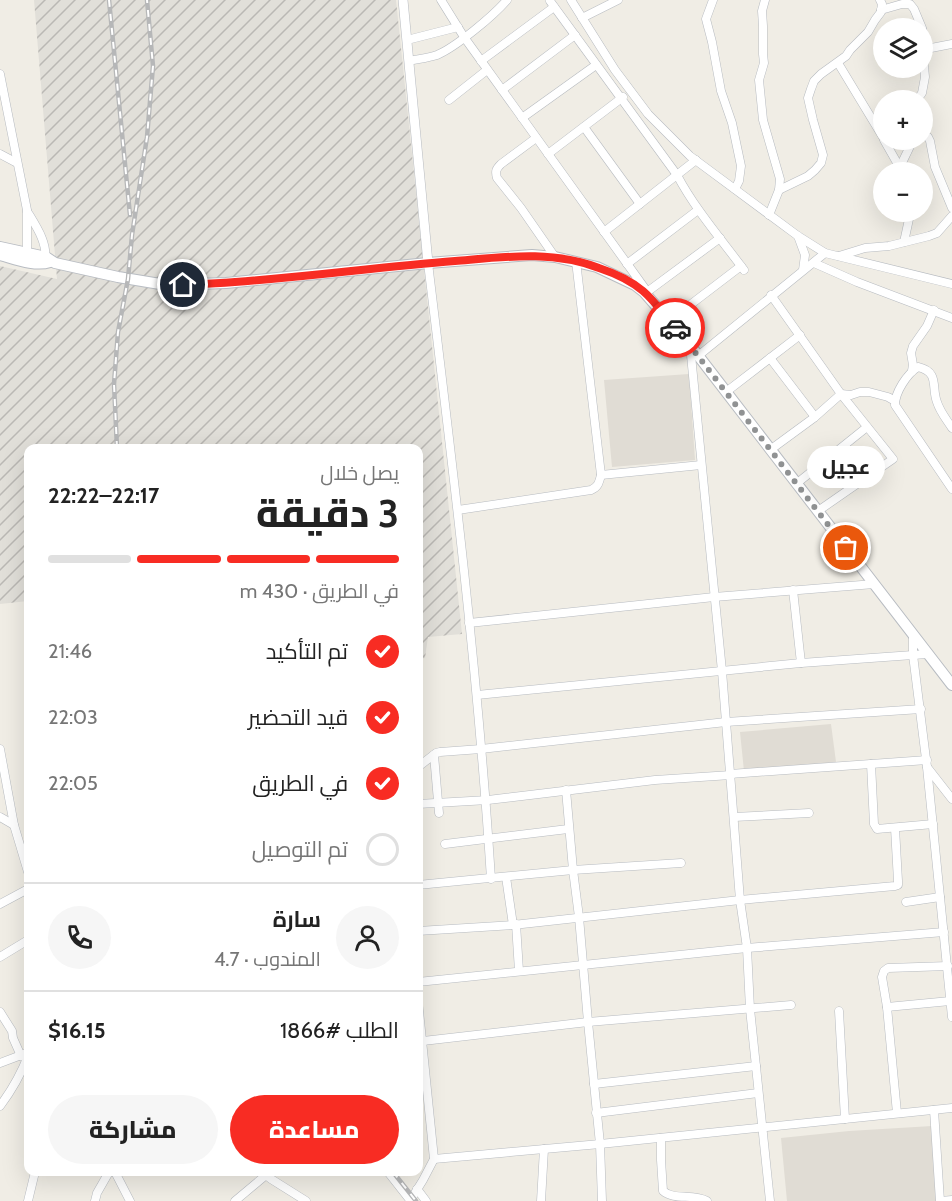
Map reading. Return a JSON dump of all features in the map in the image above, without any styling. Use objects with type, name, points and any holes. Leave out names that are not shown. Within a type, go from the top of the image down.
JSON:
[{"type":"main road","points":[[0,247],[27,257]]},
{"type":"main road","points":[[0,255],[27,257],[166,285],[201,284],[532,255],[555,257],[597,267],[635,285],[657,305],[952,685]]},
{"type":"street","points":[[404,0],[428,263],[458,510],[477,695],[491,879]]},
{"type":"street","points":[[441,0],[487,70],[657,305]]},
{"type":"street","points":[[409,61],[445,51],[499,9],[507,0]]},
{"type":"street","points":[[571,0],[648,114],[696,160],[769,215],[825,253],[952,285]]},
{"type":"street","points":[[582,18],[618,0]]},
{"type":"street","points":[[713,0],[706,19],[721,91],[732,123],[741,166],[739,182],[735,189]]},
{"type":"street","points":[[765,0],[762,11],[764,63],[759,80],[763,120],[780,178],[779,190],[769,215]]},
{"type":"street","points":[[779,190],[808,176],[821,163],[823,155],[808,98],[814,81],[846,56],[868,32],[881,10],[880,0]]},
{"type":"street","points":[[481,61],[552,4],[677,175],[688,196],[743,268],[669,321]]},
{"type":"street","points":[[881,10],[910,4],[918,18]]},
{"type":"street","points":[[407,40],[458,27]]},
{"type":"street","points":[[502,90],[575,35]]},
{"type":"street","points":[[933,48],[952,44]]},
{"type":"street","points":[[837,63],[873,118]]},
{"type":"street","points":[[522,118],[596,65]]},
{"type":"street","points":[[449,100],[487,70]]},
{"type":"street","points":[[0,74],[2,102],[27,210],[27,257]]},
{"type":"street","points":[[548,154],[631,91]]},
{"type":"street","points":[[584,127],[640,204]]},
{"type":"street","points":[[536,138],[501,164],[495,173],[555,257]]},
{"type":"street","points":[[931,150],[934,167],[952,208]]},
{"type":"street","points":[[0,154],[17,163]]},
{"type":"street","points":[[604,232],[696,160]]},
{"type":"street","points":[[27,210],[42,237],[49,261]]},
{"type":"street","points":[[627,264],[698,210]]},
{"type":"street","points":[[837,256],[865,248],[889,246],[937,233],[952,216]]},
{"type":"street","points":[[904,242],[908,222]]},
{"type":"street","points":[[798,236],[805,255],[803,270]]},
{"type":"street","points":[[647,292],[720,238]]},
{"type":"street","points":[[698,356],[825,253]]},
{"type":"street","points":[[458,510],[591,490],[599,484],[602,475],[576,261]]},
{"type":"street","points":[[814,263],[856,282],[952,318]]},
{"type":"street","points":[[771,296],[841,394],[893,459],[818,511]]},
{"type":"street","points":[[912,371],[913,346],[927,326],[934,310]]},
{"type":"street","points":[[726,392],[800,335]]},
{"type":"street","points":[[690,345],[722,671],[740,900],[747,948],[750,1009],[770,1201]]},
{"type":"street","points":[[770,357],[815,417]]},
{"type":"street","points":[[894,401],[912,371],[918,367],[925,369],[930,372],[935,382],[936,401],[952,428]]},
{"type":"street","points":[[770,450],[815,417],[841,394],[869,392],[894,401],[952,489]]},
{"type":"street","points":[[796,484],[867,427]]},
{"type":"street","points":[[602,475],[701,465]]},
{"type":"street","points":[[469,623],[714,597],[874,584]]},
{"type":"street","points":[[793,590],[801,663]]},
{"type":"street","points":[[913,635],[913,655],[921,709],[940,897],[949,954],[952,1017]]},
{"type":"street","points":[[477,695],[801,663],[927,654]]},
{"type":"street","points":[[423,763],[440,752],[726,722],[921,709]]},
{"type":"street","points":[[0,749],[14,825],[24,859]]},
{"type":"street","points":[[434,755],[439,813]]},
{"type":"street","points":[[423,804],[484,800],[655,780],[731,774],[871,764],[927,764]]},
{"type":"street","points":[[871,764],[875,827],[879,830],[933,824]]},
{"type":"street","points":[[927,764],[952,799]]},
{"type":"street","points":[[566,790],[600,1144],[602,1201]]},
{"type":"street","points":[[734,816],[808,813]]},
{"type":"street","points":[[0,817],[14,825]]},
{"type":"street","points":[[423,931],[514,925],[740,900],[895,886],[898,885],[898,881],[895,828]]},
{"type":"street","points":[[445,844],[568,829]]},
{"type":"street","points":[[423,885],[573,870],[681,863]]},
{"type":"street","points":[[506,877],[519,971]]},
{"type":"street","points":[[0,904],[24,891]]},
{"type":"street","points":[[906,902],[940,897]]},
{"type":"street","points":[[423,981],[747,948],[944,932]]},
{"type":"street","points":[[0,957],[24,942]]},
{"type":"street","points":[[897,1113],[882,977],[888,968],[948,966]]},
{"type":"street","points":[[887,1007],[950,1000]]},
{"type":"street","points":[[423,1041],[588,1022],[791,1005]]},
{"type":"street","points":[[839,1011],[845,1119]]},
{"type":"street","points":[[0,1012],[12,1031],[13,1038],[24,1052]]},
{"type":"street","points":[[0,1064],[24,1056]]},
{"type":"street","points":[[0,1106],[21,1074],[24,1063]]},
{"type":"street","points":[[594,1084],[756,1066]]},
{"type":"street","points":[[391,1176],[410,1201],[434,1159],[423,1075]]},
{"type":"street","points":[[596,1113],[758,1093]]},
{"type":"street","points":[[434,1159],[952,1108]]},
{"type":"street","points":[[934,1110],[941,1201],[952,1200]]},
{"type":"street","points":[[661,1138],[663,1191],[673,1198],[695,1197],[707,1201]]},
{"type":"street","points":[[541,1201],[544,1149]]},
{"type":"street","points":[[28,1201],[34,1176]]},
{"type":"street","points":[[95,1201],[97,1193],[112,1176]]},
{"type":"street","points":[[117,1176],[130,1201]]},
{"type":"street","points":[[236,1201],[265,1176]]},
{"type":"street","points":[[270,1176],[306,1201]]},
{"type":"street","points":[[417,1189],[426,1201]]},
{"type":"shaded area","points":[[34,0],[396,0],[462,634],[428,637],[425,658],[423,658],[423,444],[24,444],[24,601],[0,604],[0,266],[57,279]]},
{"type":"shaded area","points":[[689,374],[695,460],[612,467],[604,380]]},
{"type":"shaded area","points":[[831,724],[836,762],[744,771],[740,732]]},
{"type":"shaded area","points":[[932,1126],[937,1201],[787,1201],[781,1138]]},
{"type":"railway","points":[[109,0],[130,215]]},
{"type":"railway","points":[[117,444],[114,384],[118,332],[128,279],[132,235],[147,137],[153,66],[147,0]]},
{"type":"railway","points":[[396,1176],[416,1201]]},
{"type":"way so far","points":[[675,328],[846,548]]},
{"type":"place","name":"عجيل","points":[[846,548]]},
{"type":"route","points":[[183,285],[532,255],[555,257],[597,267],[635,285],[644,291],[675,328]]}]
